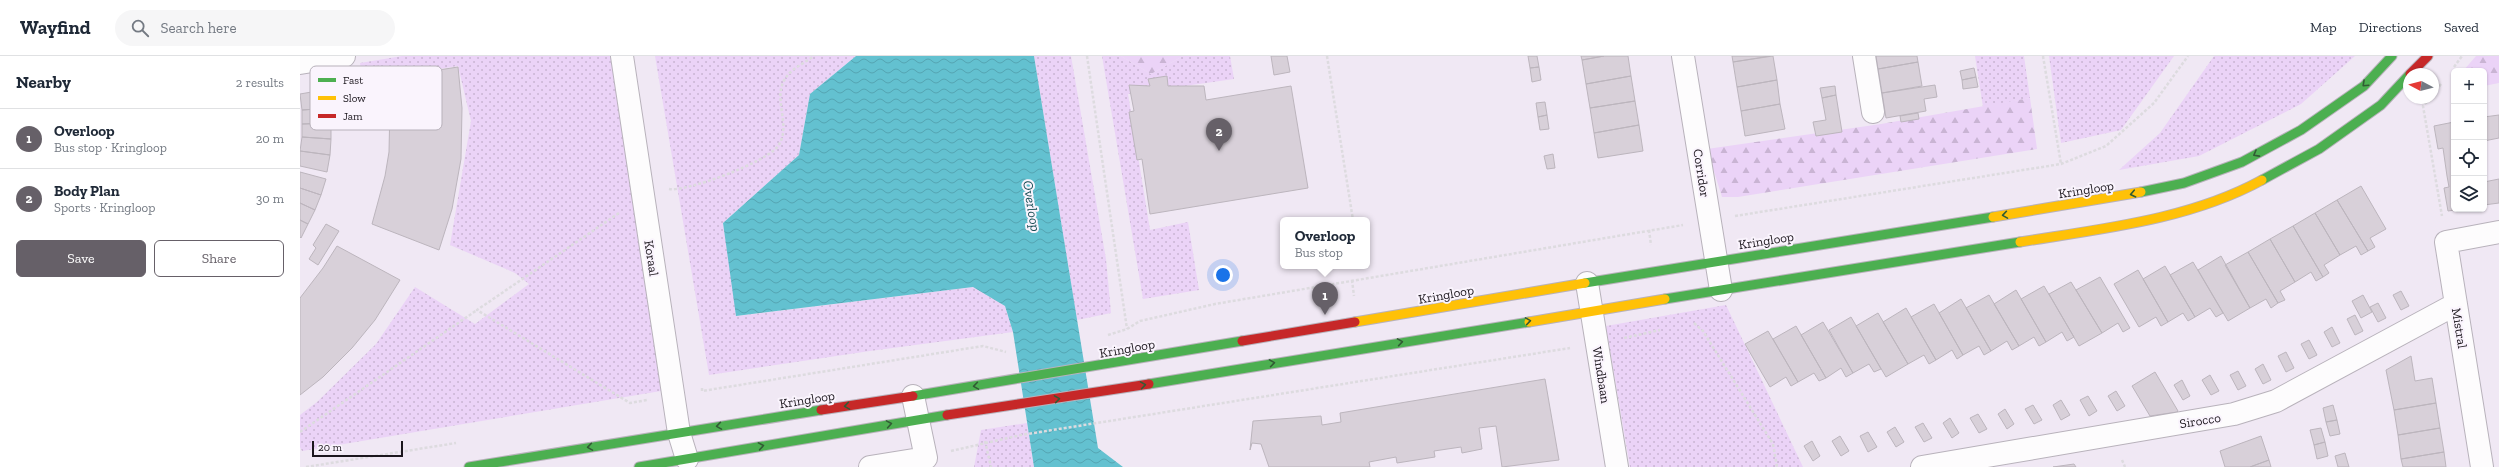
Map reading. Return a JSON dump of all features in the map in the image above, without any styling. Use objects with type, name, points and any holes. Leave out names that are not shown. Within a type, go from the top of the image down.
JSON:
[{"type":"street","points":[[300,63],[344,56]]},
{"type":"street","name":"Koraal","points":[[622,56],[679,433],[687,459]]},
{"type":"street","name":"Corridor","points":[[1683,56],[1721,290]]},
{"type":"street","points":[[1864,56],[1873,112]]},
{"type":"street","name":"Kringloop","points":[[469,467],[1014,380],[1716,260],[2118,197],[2184,183],[2242,162],[2301,130],[2364,86],[2392,56]]},
{"type":"street","points":[[2417,68],[2428,56]]},
{"type":"street","points":[[639,467],[918,420],[1018,406],[2116,226],[2194,208],[2249,187],[2319,149],[2381,105],[2403,82]]},
{"type":"street","points":[[2446,242],[2499,232]]},
{"type":"street","name":"Mistral","points":[[2446,242],[2482,467]]},
{"type":"street","name":"Windbaan","points":[[1587,283],[1617,467]]},
{"type":"street","name":"Sirocco","points":[[1922,467],[2234,414],[2276,401],[2456,304]]},
{"type":"street","points":[[870,467],[926,458],[913,396]]},
{"type":"path","points":[[670,189],[681,189],[727,175],[760,160],[778,146],[784,126],[780,88],[787,76],[814,56]]},
{"type":"path","points":[[1087,56],[1127,329]]},
{"type":"path","points":[[1327,56],[1353,217]]},
{"type":"path","points":[[2043,56],[2061,164]]},
{"type":"path","name":"Kringloop","points":[[1102,337],[1127,329],[1140,321],[1215,304],[1710,220],[2061,164],[2106,146],[2154,103],[2188,56]]},
{"type":"path","points":[[2425,104],[2423,106],[2446,242]]},
{"type":"path","points":[[668,182],[671,197]]},
{"type":"path","points":[[300,432],[476,310],[620,213],[621,221]]},
{"type":"path","points":[[476,310],[630,403],[654,399]]},
{"type":"path","points":[[1686,324],[1694,323],[1704,331],[1772,444],[1777,467]]},
{"type":"path","points":[[926,458],[986,441],[1597,344],[1664,329]]},
{"type":"path","points":[[701,383],[702,391],[983,346],[1011,353]]},
{"type":"path","points":[[986,441],[991,467]]},
{"type":"green space","points":[[402,56],[616,56],[667,390],[302,451],[300,447],[300,415],[317,402],[376,344],[415,287],[475,324],[529,284],[515,273],[450,245],[471,121],[458,66],[442,69],[442,66],[360,66],[360,63]]},
{"type":"green space","points":[[655,56],[856,56],[810,94],[799,155],[723,223],[737,316],[973,287],[1005,306],[1013,332],[870,351],[709,375]]},
{"type":"green space","points":[[1034,56],[1071,56],[1106,259],[1111,313],[1077,320]]},
{"type":"green space","points":[[1102,56],[1121,56],[1151,74],[1183,56],[1230,56],[1234,79],[1128,94],[1150,230],[1188,222],[1199,290],[1143,299]]},
{"type":"green space","points":[[1121,56],[1183,56],[1151,74]]},
{"type":"green space","points":[[1975,56],[2024,56],[2030,98],[1983,107]]},
{"type":"green space","points":[[2049,56],[2174,56],[2121,130],[2061,143]]},
{"type":"green space","points":[[2214,56],[2355,56],[2301,104],[2199,156],[2119,170],[2160,133]]},
{"type":"green space","points":[[2476,56],[2499,56],[2499,83],[2487,85],[2487,68],[2466,68]]},
{"type":"green space","points":[[2030,98],[2037,149],[1738,197],[1722,197],[1707,149],[1881,124]]},
{"type":"green space","points":[[1726,305],[1803,467],[1630,467],[1606,326]]},
{"type":"green space","points":[[1027,423],[1034,467],[974,467],[981,430]]},
{"type":"water","points":[[856,56],[1034,56],[1098,448],[1123,467],[1034,467],[1013,332],[1005,306],[973,287],[736,316],[723,223],[799,155],[810,94]]},
{"type":"building","points":[[1271,56],[1287,56],[1290,72],[1274,75]]},
{"type":"building","points":[[1528,56],[1537,56],[1539,67],[1530,68]]},
{"type":"building","points":[[1581,56],[1604,56],[1582,60]]},
{"type":"building","points":[[1604,56],[1628,56],[1631,76],[1586,84],[1582,60]]},
{"type":"building","points":[[1732,56],[1770,56],[1733,62]]},
{"type":"building","points":[[1773,56],[1777,80],[1737,87],[1733,62]]},
{"type":"building","points":[[1876,56],[1917,56],[1918,62],[1878,69]]},
{"type":"building","points":[[1918,62],[1922,86],[1882,93],[1878,69]]},
{"type":"building","points":[[458,67],[462,108],[461,159],[452,209],[439,250],[372,224],[385,176],[389,152],[389,130],[442,130],[442,69]]},
{"type":"building","points":[[1539,67],[1541,80],[1532,82],[1530,68]]},
{"type":"building","points":[[1974,68],[1976,77],[1962,80],[1960,71]]},
{"type":"building","points":[[1167,76],[1168,86],[1204,86],[1206,100],[1291,86],[1308,188],[1150,214],[1142,159],[1137,160],[1129,112],[1134,111],[1129,85],[1150,86],[1148,79]]},
{"type":"building","points":[[1631,76],[1635,101],[1590,108],[1586,84]]},
{"type":"building","points":[[1976,77],[1978,87],[1963,89],[1962,80]]},
{"type":"building","points":[[1777,80],[1780,104],[1741,111],[1737,87]]},
{"type":"building","points":[[1935,85],[1937,97],[1924,99],[1926,111],[1886,118],[1882,93]]},
{"type":"building","points":[[1835,86],[1836,95],[1822,98],[1820,88]]},
{"type":"building","points":[[310,92],[310,109],[302,110],[300,94]]},
{"type":"building","points":[[1836,95],[1842,132],[1816,136],[1813,122],[1826,120],[1822,98]]},
{"type":"building","points":[[1635,101],[1639,125],[1594,133],[1590,108]]},
{"type":"building","points":[[1545,102],[1547,115],[1538,117],[1536,103]]},
{"type":"building","points":[[1780,104],[1785,129],[1745,136],[1741,111]]},
{"type":"building","points":[[310,109],[310,124],[302,124],[302,110]]},
{"type":"building","points":[[1918,113],[1919,119],[1901,122],[1900,116]]},
{"type":"building","points":[[1547,115],[1549,129],[1540,130],[1538,117]]},
{"type":"building","points":[[2499,115],[2499,138],[2487,140],[2487,117]]},
{"type":"building","points":[[2451,123],[2451,211],[2448,211],[2444,188],[2449,187],[2443,148],[2438,149],[2434,126]]},
{"type":"building","points":[[302,124],[310,124],[310,130],[331,130],[331,139],[302,137]]},
{"type":"building","points":[[1639,125],[1643,151],[1598,158],[1594,133]]},
{"type":"building","points":[[302,137],[331,139],[330,155],[300,151]]},
{"type":"building","points":[[300,151],[330,155],[327,172],[300,166]]},
{"type":"building","points":[[1553,154],[1555,168],[1547,169],[1544,156]]},
{"type":"building","points":[[300,172],[326,179],[321,195],[300,188]]},
{"type":"building","points":[[2499,179],[2499,203],[2487,205],[2487,181]]},
{"type":"building","points":[[2361,186],[2386,229],[2370,238],[2375,247],[2368,251],[2337,200]]},
{"type":"building","points":[[300,188],[321,195],[315,210],[300,203]]},
{"type":"building","points":[[2337,200],[2368,251],[2361,255],[2356,246],[2340,255],[2315,213]]},
{"type":"building","points":[[300,203],[315,210],[308,224],[300,220]]},
{"type":"building","points":[[2315,213],[2340,255],[2324,265],[2329,273],[2323,277],[2293,226]]},
{"type":"building","points":[[300,220],[308,224],[301,238],[300,237]]},
{"type":"building","points":[[326,224],[339,231],[318,265],[309,259],[316,248],[313,245]]},
{"type":"building","points":[[2293,226],[2323,277],[2316,281],[2311,272],[2295,282],[2270,239]]},
{"type":"building","points":[[2270,239],[2295,282],[2280,291],[2285,300],[2278,303],[2248,252]]},
{"type":"building","points":[[337,246],[400,280],[375,320],[352,348],[323,377],[300,395],[300,298],[323,268]]},
{"type":"building","points":[[2248,252],[2278,303],[2271,308],[2266,299],[2250,308],[2225,265]]},
{"type":"building","points":[[2221,256],[2250,308],[2228,321],[2198,270]]},
{"type":"building","points":[[2193,262],[2223,313],[2216,317],[2210,308],[2195,317],[2170,275]]},
{"type":"building","points":[[2165,266],[2195,317],[2188,321],[2183,313],[2168,322],[2143,279]]},
{"type":"building","points":[[2138,270],[2168,322],[2161,326],[2156,317],[2139,327],[2114,284]]},
{"type":"building","points":[[2100,277],[2130,328],[2123,332],[2118,323],[2102,333],[2076,290]]},
{"type":"building","points":[[2071,282],[2102,333],[2079,346],[2049,294]]},
{"type":"building","points":[[2044,286],[2074,337],[2067,341],[2062,332],[2046,342],[2021,299]]},
{"type":"building","points":[[2016,290],[2046,342],[2039,346],[2034,337],[2019,346],[1994,304]]},
{"type":"building","points":[[2401,291],[2409,306],[2401,310],[2393,295]]},
{"type":"building","points":[[1989,295],[2019,346],[2012,350],[2007,341],[1991,351],[1966,308]]},
{"type":"building","points":[[2363,295],[2372,312],[2361,318],[2352,301]]},
{"type":"building","points":[[1961,299],[1991,351],[1984,355],[1979,346],[1963,355],[1939,313]]},
{"type":"building","points":[[2378,303],[2386,318],[2378,322],[2370,307]]},
{"type":"building","points":[[1934,304],[1963,355],[1957,359],[1952,350],[1936,360],[1911,317]]},
{"type":"building","points":[[1906,308],[1936,360],[1929,364],[1924,355],[1908,364],[1883,322]]},
{"type":"building","points":[[1878,313],[1908,364],[1886,377],[1856,326]]},
{"type":"building","points":[[2355,315],[2363,331],[2355,335],[2347,319]]},
{"type":"building","points":[[1851,317],[1881,369],[1874,372],[1869,364],[1853,373],[1829,330]]},
{"type":"building","points":[[1823,322],[1853,373],[1846,377],[1841,368],[1826,378],[1801,335]]},
{"type":"building","points":[[1796,326],[1826,378],[1819,381],[1814,373],[1798,382],[1773,339]]},
{"type":"building","points":[[2332,327],[2340,343],[2332,347],[2324,332]]},
{"type":"building","points":[[1768,331],[1798,382],[1791,386],[1786,377],[1770,387],[1745,344]]},
{"type":"building","points":[[2309,340],[2317,355],[2309,359],[2301,344]]},
{"type":"building","points":[[2286,352],[2294,368],[2286,372],[2278,356]]},
{"type":"building","points":[[2411,356],[2415,381],[2432,378],[2436,403],[2394,410],[2386,370]]},
{"type":"building","points":[[2263,364],[2271,380],[2263,384],[2255,369]]},
{"type":"building","points":[[2238,371],[2246,386],[2238,390],[2230,375]]},
{"type":"building","points":[[2155,372],[2178,411],[2177,412],[2150,416],[2132,386]]},
{"type":"building","points":[[2210,375],[2219,391],[2211,395],[2202,380]]},
{"type":"building","points":[[1545,379],[1559,460],[1502,467],[1496,426],[1479,428],[1482,449],[1462,453],[1461,447],[1434,451],[1435,457],[1397,463],[1396,457],[1369,462],[1370,467],[1269,467],[1261,444],[1252,443],[1250,450],[1253,421],[1321,416],[1322,425],[1341,422],[1340,413]]},
{"type":"building","points":[[2182,380],[2190,396],[2183,400],[2174,385]]},
{"type":"building","points":[[2116,391],[2125,406],[2117,411],[2108,396]]},
{"type":"building","points":[[2088,396],[2097,411],[2089,416],[2080,400]]},
{"type":"building","points":[[2061,400],[2070,415],[2061,420],[2053,405]]},
{"type":"building","points":[[2436,403],[2440,428],[2398,435],[2394,410]]},
{"type":"building","points":[[2033,405],[2042,420],[2034,424],[2025,409]]},
{"type":"building","points":[[2333,405],[2337,420],[2326,422],[2323,408]]},
{"type":"building","points":[[2005,409],[2014,424],[2007,429],[1998,414]]},
{"type":"building","points":[[1978,414],[1987,429],[1979,433],[1970,418]]},
{"type":"building","points":[[1950,418],[1959,433],[1952,438],[1943,423]]},
{"type":"building","points":[[2337,420],[2340,434],[2330,436],[2326,422]]},
{"type":"building","points":[[1923,423],[1932,438],[1924,442],[1915,427]]},
{"type":"building","points":[[1895,427],[1904,442],[1896,447],[1887,432]]},
{"type":"building","points":[[2321,428],[2325,442],[2314,445],[2310,430]]},
{"type":"building","points":[[2440,428],[2444,452],[2401,459],[2398,435]]},
{"type":"building","points":[[1868,432],[1877,447],[1868,452],[1860,436]]},
{"type":"building","points":[[1840,436],[1849,451],[1841,456],[1832,441]]},
{"type":"building","points":[[2261,436],[2269,460],[2250,467],[2225,467],[2220,451]]},
{"type":"building","points":[[1812,441],[1820,456],[1813,461],[1804,446]]},
{"type":"building","points":[[2325,442],[2328,456],[2317,459],[2314,445]]},
{"type":"building","points":[[2444,452],[2446,467],[2403,467],[2401,459]]},
{"type":"building","points":[[2345,453],[2349,467],[2338,467],[2335,456]]},
{"type":"building","points":[[2269,460],[2271,467],[2250,467]]},
{"type":"building","points":[[2074,464],[2076,467],[2053,467]]},
{"type":"traffic: fast","points":[[2141,192],[2184,183],[2242,162],[2301,130],[2364,86],[2392,56]]},
{"type":"traffic: fast","points":[[2262,180],[2319,149],[2381,105],[2403,81]]},
{"type":"traffic: fast","points":[[1585,283],[1993,217]]},
{"type":"traffic: fast","points":[[1665,299],[2020,242]]},
{"type":"traffic: fast","points":[[1149,384],[1529,322]]},
{"type":"traffic: fast","points":[[913,396],[1242,341]]},
{"type":"traffic: fast","points":[[469,467],[821,410]]},
{"type":"traffic: fast","points":[[639,467],[947,415]]},
{"type":"traffic: slow","points":[[2020,242],[2112,227],[2174,214],[2205,205],[2234,194],[2262,180]]},
{"type":"traffic: slow","points":[[1993,217],[2141,192]]},
{"type":"traffic: slow","points":[[1355,322],[1585,283]]},
{"type":"traffic: slow","points":[[1529,322],[1665,299]]},
{"type":"traffic: jam","points":[[2416,68],[2428,56]]},
{"type":"traffic: jam","points":[[1242,341],[1355,322]]},
{"type":"traffic: jam","points":[[947,415],[1149,384]]},
{"type":"traffic: jam","points":[[821,410],[913,396]]},
{"type":"place","name":"Body Plan","points":[[1219,151]]},
{"type":"place","name":"Overloop","points":[[1325,315]]}]
